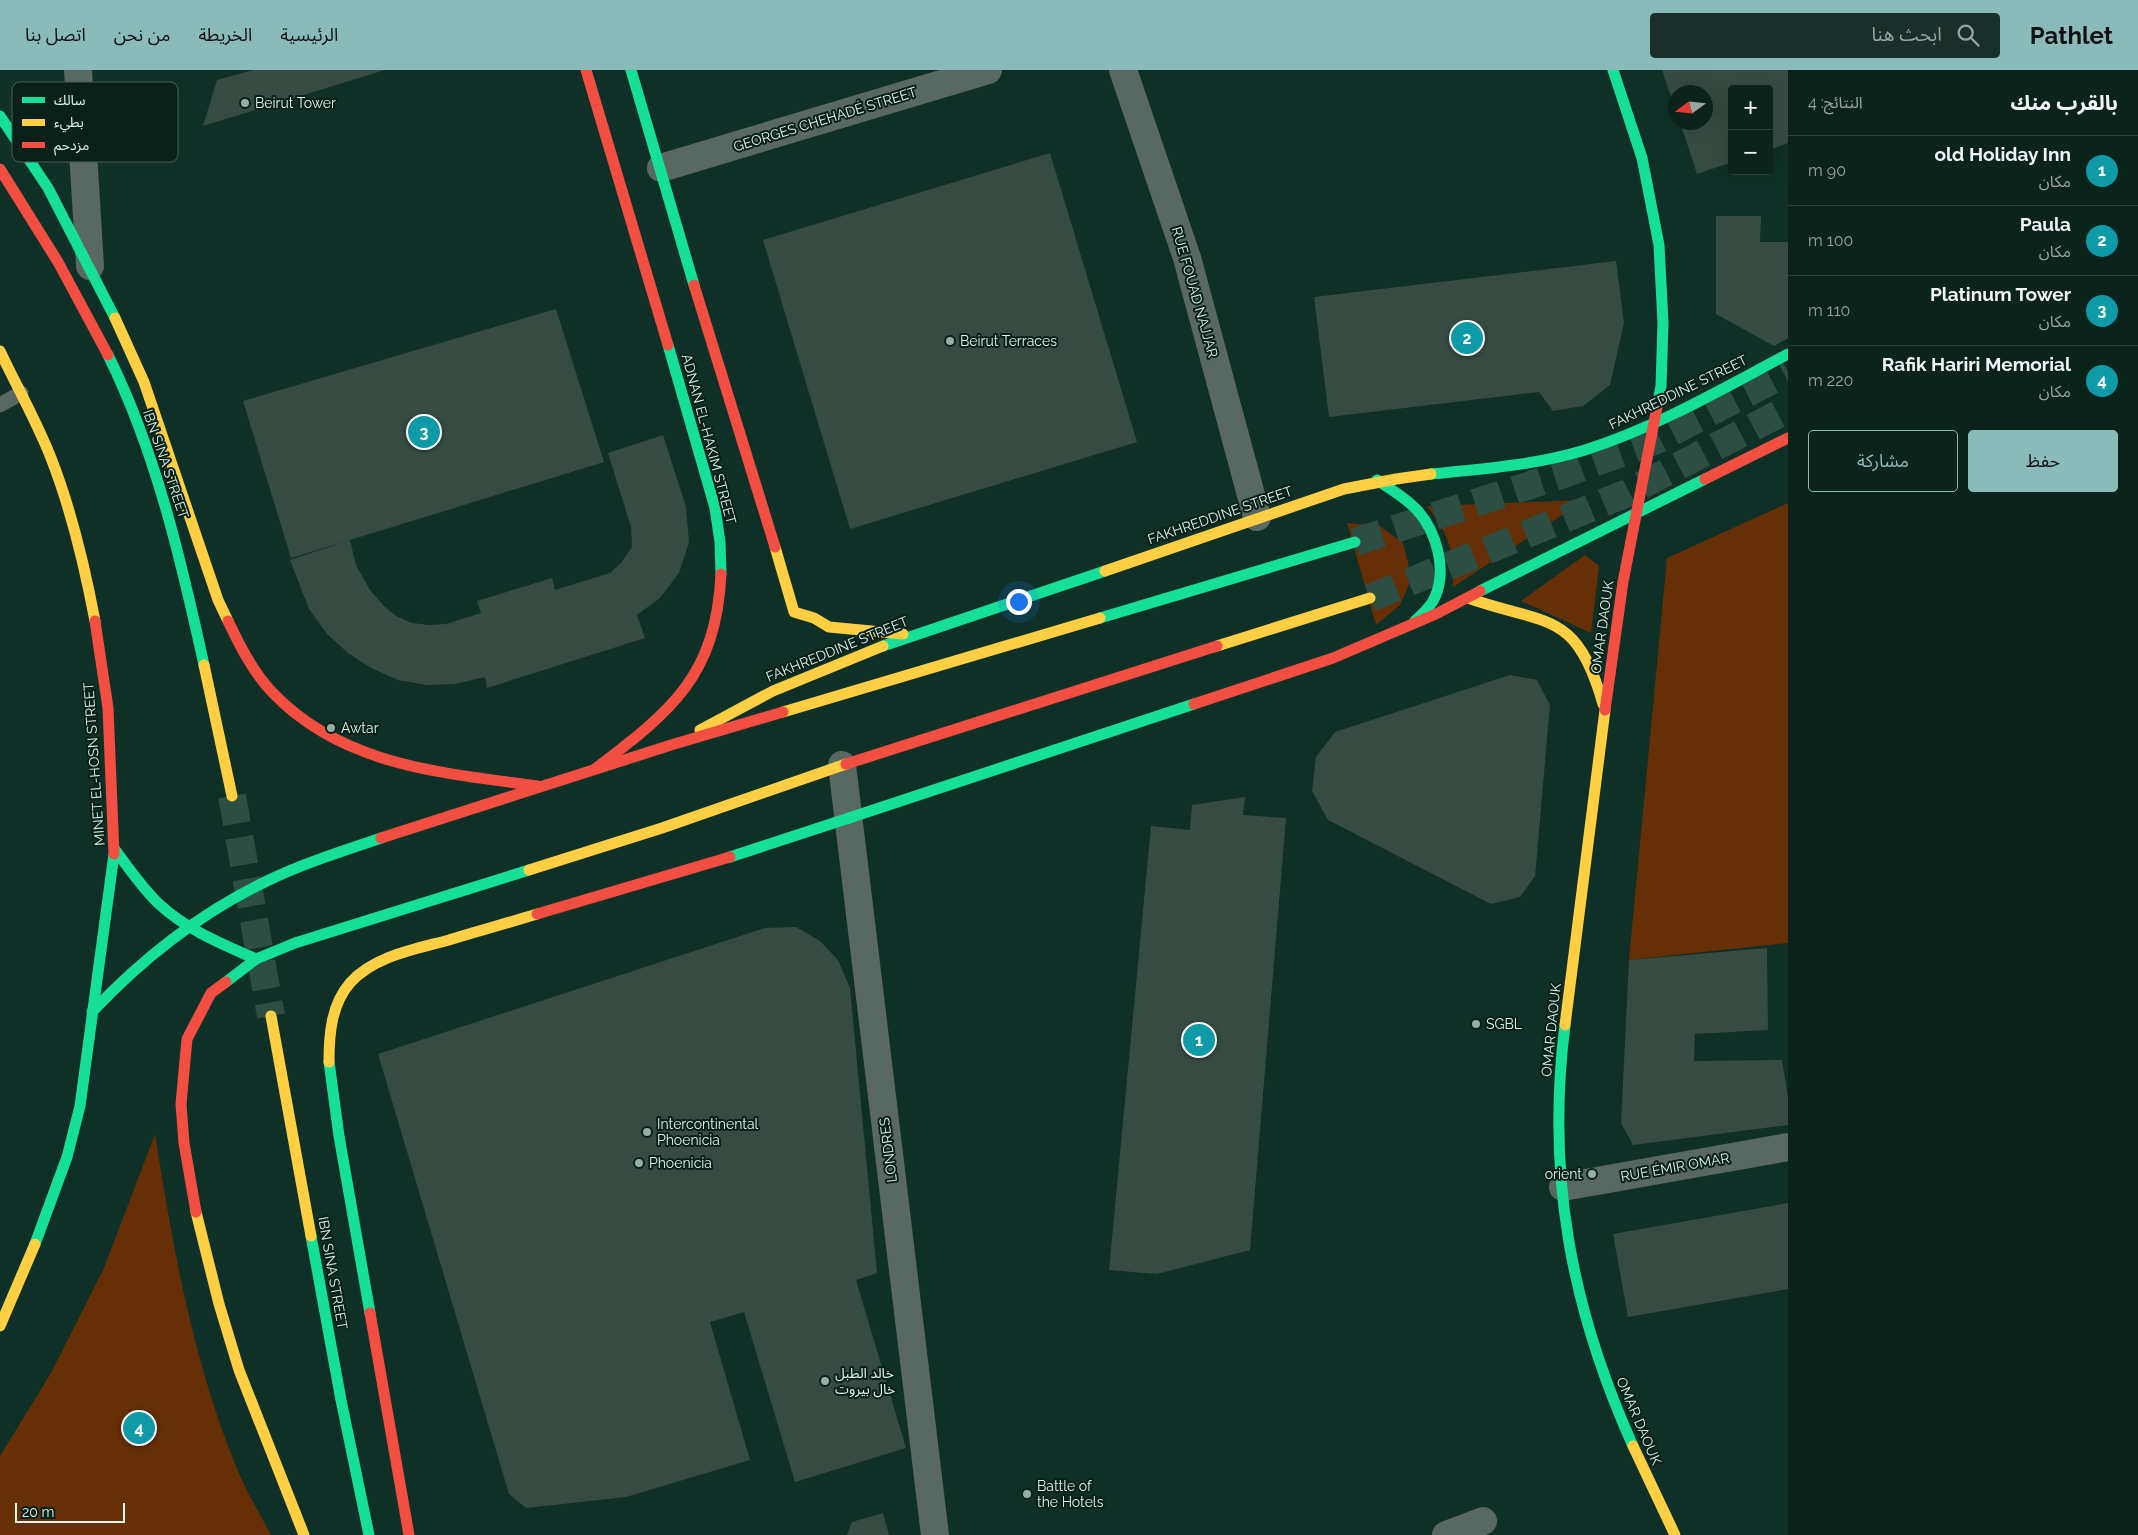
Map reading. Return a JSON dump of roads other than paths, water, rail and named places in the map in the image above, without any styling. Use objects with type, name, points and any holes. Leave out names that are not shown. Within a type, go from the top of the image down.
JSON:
[{"type":"main road","name":"ADNAN EL-HAKIM STREET","points":[[586,70],[710,486],[719,531],[721,572],[718,606],[710,643],[680,696],[641,734],[587,775]]},
{"type":"main road","name":"ADNAN EL-HAKIM STREET","points":[[630,70],[661,168],[688,266],[788,586],[794,612],[814,618],[829,627],[912,635]]},
{"type":"main road","name":"OMAR DAOUK","points":[[1613,70],[1642,158],[1659,245],[1663,323],[1662,386],[1623,582],[1560,1066],[1560,1122],[1567,1236],[1576,1284],[1603,1371],[1630,1442],[1675,1535]]},
{"type":"main road","points":[[0,116],[12,134]]},
{"type":"main road","points":[[31,162],[48,188],[90,266],[144,382],[218,600],[234,633],[272,692],[298,717],[320,734],[345,747],[371,757],[442,772],[547,788]]},
{"type":"main road","name":"IBN SINA STREET","points":[[0,169],[68,279],[106,353],[138,424],[177,546],[232,796]]},
{"type":"main road","name":"MINET EL-HOSN STREET","points":[[0,351],[51,458],[90,589],[101,650],[111,755],[115,850],[80,1106],[67,1157],[34,1249],[0,1326]]},
{"type":"main road","name":"FAKHREDDINE STREET","points":[[671,745],[806,675],[912,635],[1257,517],[1377,480],[1552,458],[1596,447],[1655,423],[1788,354]]},
{"type":"main road","points":[[409,1535],[340,1146],[330,1076],[328,1047],[333,1013],[342,994],[367,968],[407,952],[769,846],[1291,673],[1412,624],[1468,598],[1636,512],[1788,438]]},
{"type":"main road","points":[[1377,480],[1398,494],[1423,517],[1438,551],[1439,586],[1434,599],[1412,624]]},
{"type":"main road","points":[[92,1012],[140,963],[189,926],[250,889],[317,860],[482,806],[547,788],[671,745],[1355,542]]},
{"type":"main road","points":[[304,1535],[239,1370],[191,1191],[181,1104],[187,1039],[211,993],[256,959],[338,928],[662,828],[842,766],[1370,598]]},
{"type":"main road","points":[[1468,598],[1553,624],[1566,633],[1587,660],[1596,678],[1605,712]]},
{"type":"main road","points":[[115,850],[160,904],[189,926],[215,941],[256,959]]},
{"type":"main road","name":"IBN SINA STREET","points":[[271,1016],[341,1400],[368,1535]]},
{"type":"street","name":"GEORGES CHEHADÉ STREET","points":[[661,168],[988,70]]},
{"type":"street","name":"RUE FOUAD NAJJAR","points":[[1123,70],[1187,258],[1257,517]]},
{"type":"street","points":[[84,162],[90,266]]},
{"type":"street","name":"LONDRES","points":[[842,766],[935,1535]]},
{"type":"street","name":"RUE ÉMIR OMAR","points":[[1563,1187],[1788,1147]]},
{"type":"street","points":[[1446,1535],[1483,1521]]},
{"type":"lane","points":[[0,405],[21,394]]},
{"type":"tunnel","points":[[1355,542],[1564,474],[1654,441],[1788,372]]},
{"type":"tunnel","points":[[1370,598],[1625,494],[1788,409]]},
{"type":"tunnel","points":[[232,796],[271,1016]]},
{"type":"place","name":"Beirut Tower","points":[[245,103]]},
{"type":"place","name":"Paula","points":[[1467,338]]},
{"type":"place","name":"Beirut Terraces","points":[[950,341]]},
{"type":"place","name":"Platinum Tower","points":[[424,432]]},
{"type":"place","name":"Awtar","points":[[331,728]]},
{"type":"place","name":"SGBL","points":[[1476,1024]]},
{"type":"place","name":"old Holiday Inn","points":[[1199,1040]]},
{"type":"place","name":"Intercontinental Phoenicia","points":[[647,1132]]},
{"type":"place","name":"Phoenicia","points":[[639,1163]]},
{"type":"place","name":"orient","points":[[1592,1174]]},
{"type":"place","name":"خالد الطبل خال بيروت","points":[[825,1381]]},
{"type":"place","name":"Rafik Hariri Memorial","points":[[139,1428]]},
{"type":"place","name":"Battle of the Hotels","points":[[1027,1494]]}]
